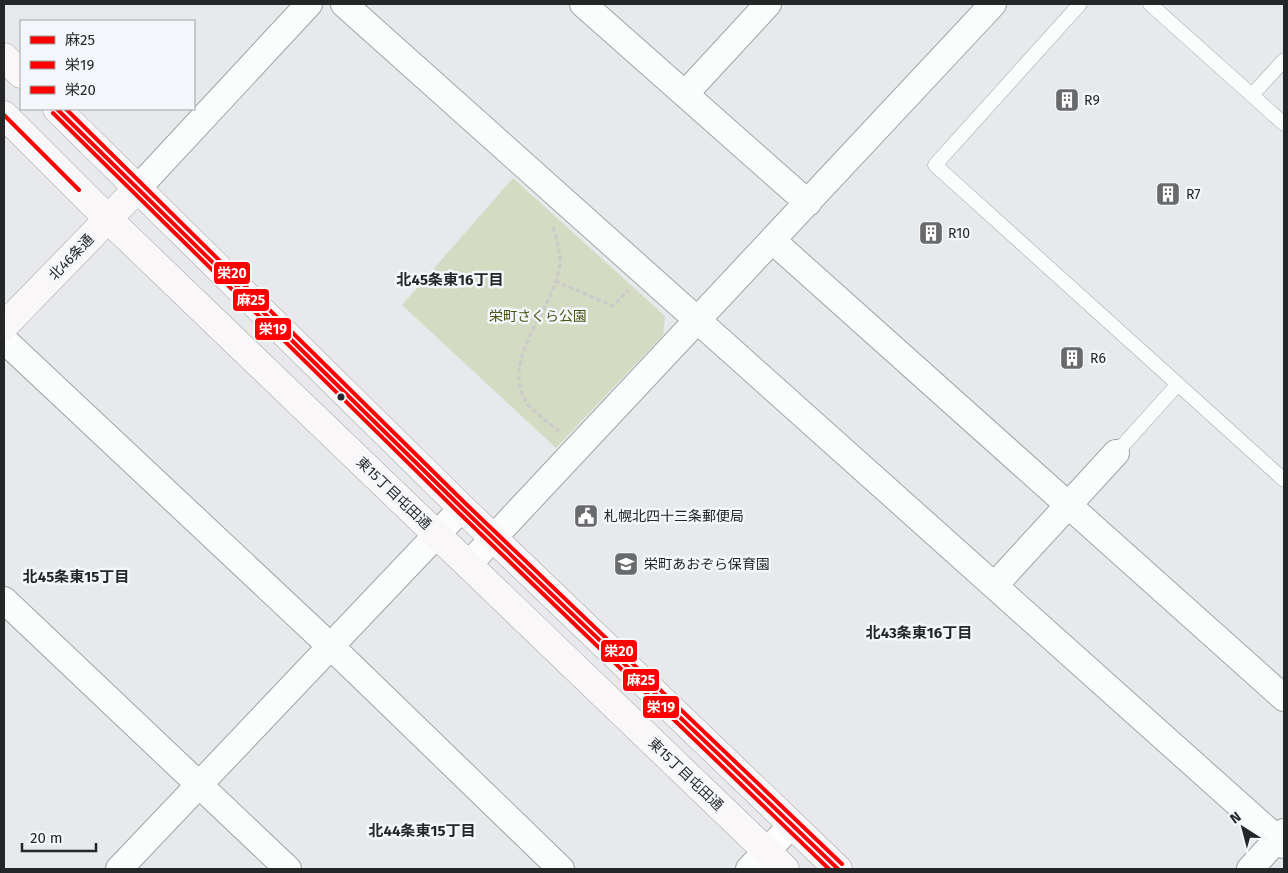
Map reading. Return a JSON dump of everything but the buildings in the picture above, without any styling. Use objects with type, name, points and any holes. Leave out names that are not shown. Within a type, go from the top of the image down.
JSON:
[{"type":"street","points":[[138,188],[309,4]]},
{"type":"street","points":[[344,4],[1282,839],[1250,869]]},
{"type":"street","points":[[583,4],[808,203]]},
{"type":"street","points":[[685,94],[768,4]]},
{"type":"street","points":[[468,565],[699,321],[993,4]]},
{"type":"street","points":[[4,57],[20,73]]},
{"type":"street","points":[[58,110],[462,508],[838,869]]},
{"type":"street","name":"東15丁目屯田通","points":[[4,115],[108,218],[436,533],[767,863]]},
{"type":"street","name":"北46条通","points":[[4,326],[138,188]]},
{"type":"street","points":[[773,241],[1284,698]]},
{"type":"street","points":[[4,340],[330,646],[561,869]]},
{"type":"street","points":[[995,585],[1116,453]]},
{"type":"street","points":[[119,869],[436,533],[462,508]]},
{"type":"street","points":[[4,600],[288,869]]},
{"type":"street","points":[[767,863],[792,825]]},
{"type":"lane","points":[[1080,4],[935,165],[1178,384],[1282,474]]},
{"type":"lane","points":[[1150,4],[1284,124]]},
{"type":"lane","points":[[1252,95],[1284,60]]},
{"type":"lane","points":[[1116,453],[1178,384]]},
{"type":"path","points":[[552,221],[559,246],[560,262],[555,281],[521,358],[519,379],[528,403],[562,434]]},
{"type":"path","points":[[555,281],[613,306],[634,283]]},
{"type":"green space","name":"栄町さくら公園","points":[[513,178],[665,316],[663,335],[556,448],[402,305]]},
{"type":"transit line","name":"麻25","points":[[58,110],[462,508],[838,869]]},
{"type":"transit line","name":"栄20","points":[[67,110],[466,504],[842,864]]},
{"type":"transit line","name":"栄19","points":[[53,113],[458,512],[829,869]]},
{"type":"transit line","name":"麻25","points":[[4,115],[79,190]]},
{"type":"place","name":"R9","points":[[1067,100]]},
{"type":"place","name":"R7","points":[[1168,194]]},
{"type":"place","name":"R10","points":[[931,233]]},
{"type":"place","name":"R6","points":[[1072,358]]},
{"type":"place","name":"札幌北四十三条郵便局","points":[[586,516]]},
{"type":"place","name":"栄町あおぞら保育園","points":[[626,564]]},
{"type":"district","name":"北45条東16丁目","points":[[450,280]]},
{"type":"district","name":"北45条東15丁目","points":[[76,577]]},
{"type":"district","name":"北43条東16丁目","points":[[919,633]]},
{"type":"district","name":"北44条東15丁目","points":[[422,831]]}]
